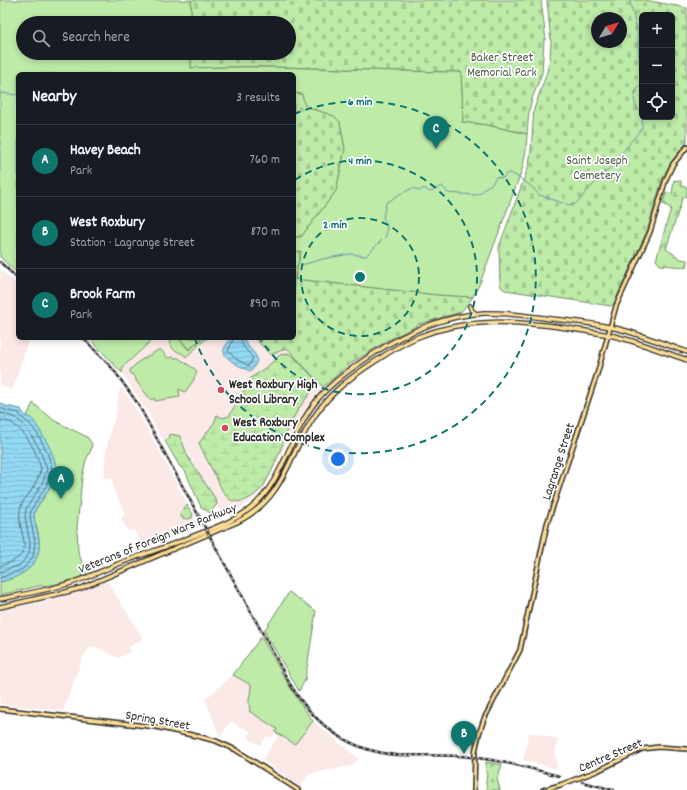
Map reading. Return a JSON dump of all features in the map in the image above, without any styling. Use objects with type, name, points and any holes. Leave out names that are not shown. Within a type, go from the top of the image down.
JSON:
[{"type":"highway","points":[[470,306],[472,311],[477,314]]},
{"type":"highway","name":"Veterans of Foreign Wars Parkway","points":[[0,600],[76,581],[235,518],[252,506],[269,488],[302,422],[329,386],[349,370],[386,345],[414,331],[443,321],[477,314],[532,316],[610,327],[633,333],[687,352]]},
{"type":"highway","name":"Veterans of Foreign Wars Parkway","points":[[0,607],[81,588],[242,519],[257,510],[275,492],[284,478],[299,445],[320,408],[345,382],[392,350],[424,335],[470,323],[498,321],[542,325],[608,335],[636,342],[687,360]]},
{"type":"highway","points":[[292,442],[299,445]]},
{"type":"main road","name":"Lagrange Street","points":[[474,790],[474,752],[479,734],[484,719],[520,650],[547,524],[598,371],[616,306],[650,230],[666,179],[673,164],[687,147]]},
{"type":"main road","name":"Spring Street","points":[[0,709],[156,727],[191,734],[216,741],[236,750],[298,790]]},
{"type":"main road","name":"Centre Street","points":[[543,790],[597,771],[642,749],[655,747],[687,748]]},
{"type":"shaded area","points":[[0,269],[16,284],[16,340],[28,340],[12,391],[0,385]]},
{"type":"shaded area","name":"West Roxbury Education Complex","points":[[152,340],[257,340],[270,355],[287,348],[323,387],[313,398],[299,419],[264,488],[244,506],[223,517],[181,440],[168,437],[163,440],[148,413],[122,373],[123,367]]},
{"type":"shaded area","points":[[120,386],[147,428],[199,527],[146,548],[133,530],[128,531],[121,518],[125,514],[114,490],[112,478],[104,478],[106,450],[112,423],[114,423]]},
{"type":"shaded area","points":[[107,581],[143,638],[129,647],[131,651],[118,658],[94,646],[89,648],[82,659],[63,711],[0,704],[0,611],[69,595]]},
{"type":"shaded area","points":[[261,637],[288,685],[313,721],[359,759],[352,766],[309,774],[300,787],[262,760],[279,735],[275,733],[271,738],[267,736],[260,745],[247,738],[251,731],[238,726],[231,721],[220,737],[205,699],[233,675]]},
{"type":"shaded area","points":[[529,732],[558,739],[555,754],[557,769],[523,760]]},
{"type":"green space","points":[[0,0],[191,0],[191,16],[16,16],[16,60],[191,60],[191,68],[258,67],[461,72],[462,122],[487,125],[527,134],[526,151],[522,170],[480,283],[473,297],[438,295],[296,279],[301,251],[296,252],[296,237],[301,237],[336,191],[345,149],[340,122],[334,116],[305,106],[302,94],[296,93],[296,72],[16,72],[16,272],[0,257]]},
{"type":"green space","name":"Baker Street Memorial Park","points":[[191,0],[541,0],[546,40],[544,39],[542,73],[529,111],[527,134],[487,125],[462,122],[461,72],[258,67],[191,68],[191,60],[296,60],[296,16],[191,16]]},
{"type":"green space","name":"Saint Joseph Cemetery","points":[[547,0],[645,0],[687,8],[687,142],[666,171],[647,231],[614,303],[611,306],[505,290],[500,285],[499,247],[529,165],[534,109],[550,60],[551,43]]},
{"type":"green space","points":[[296,93],[302,94],[305,106],[334,116],[340,122],[345,149],[336,191],[301,237],[296,237]]},
{"type":"green space","points":[[674,180],[681,181],[681,186],[687,187],[687,197],[683,197],[666,249],[681,259],[687,260],[687,267],[660,265],[656,260],[671,208],[663,204],[666,192],[672,194]]},
{"type":"green space","points":[[301,251],[296,274],[296,252]]},
{"type":"green space","points":[[296,279],[438,295],[473,297],[461,312],[420,324],[385,342],[350,364],[323,387],[287,348],[270,355],[257,340],[296,340]]},
{"type":"green space","points":[[91,340],[152,340],[123,367],[122,373]]},
{"type":"green space","points":[[170,340],[180,340],[189,350],[201,340],[205,340],[186,357],[173,349]]},
{"type":"green space","points":[[181,340],[200,340],[189,349]]},
{"type":"green space","points":[[160,349],[168,358],[174,357],[175,359],[177,357],[197,372],[193,381],[185,392],[179,389],[180,397],[155,401],[154,398],[151,400],[136,381],[130,370],[138,362]]},
{"type":"green space","points":[[288,353],[294,357],[318,382],[295,415],[273,468],[264,485],[258,492],[245,500],[231,500],[223,492],[199,443],[214,423],[217,415],[223,418],[229,416],[251,378],[280,355]]},
{"type":"green space","points":[[33,403],[55,421],[87,437],[92,444],[86,460],[82,478],[77,528],[78,551],[87,576],[85,575],[77,579],[52,585],[39,586],[0,595],[0,582],[25,572],[35,560],[39,543],[34,515],[53,480],[56,470],[27,416]]},
{"type":"green space","points":[[170,434],[180,436],[188,457],[216,500],[217,504],[210,513],[201,507],[185,471],[180,467],[165,441],[166,439],[169,439]]},
{"type":"green space","points":[[187,505],[193,514],[192,518],[187,519],[182,518],[180,514]]},
{"type":"green space","points":[[289,592],[316,611],[305,680],[299,691],[264,631]]},
{"type":"green space","points":[[261,637],[292,690],[313,721],[295,744],[275,732],[277,729],[249,711],[251,685],[233,675]]},
{"type":"green space","points":[[486,762],[502,765],[497,779],[500,790],[487,790]]},
{"type":"water","points":[[230,340],[245,340],[256,356],[257,360],[252,370],[250,371],[229,359],[224,352],[225,346]]},
{"type":"water","points":[[0,403],[6,406],[21,409],[24,414],[32,419],[51,449],[56,468],[55,476],[38,505],[34,515],[39,542],[37,558],[28,569],[22,573],[0,582]]},
{"type":"waterway","points":[[566,204],[575,204],[580,200],[608,170],[642,128],[642,114],[636,106],[634,99],[641,84],[637,29],[630,2],[631,0]]},
{"type":"waterway","points":[[0,93],[16,95]]},
{"type":"waterway","points":[[296,266],[350,254],[366,256],[386,236],[387,225],[383,218],[386,203],[413,188],[420,191],[424,188],[430,192],[442,186],[448,193],[474,195],[481,193],[486,187],[492,184],[496,177],[503,178],[507,173],[511,173],[532,187],[539,195],[563,203]]},
{"type":"railway","points":[[0,262],[16,277]]},
{"type":"railway","points":[[85,340],[113,369],[138,404],[290,684],[310,711],[322,723],[334,733],[348,741],[363,748],[380,752],[397,755],[461,756],[481,758],[559,776]]},
{"type":"railway","points":[[582,782],[614,790]]},
{"type":"place","name":"Brook Farm","points":[[436,149]]},
{"type":"place","name":"West Roxbury High School Library","points":[[221,390]]},
{"type":"place","name":"West Roxbury Education Complex","points":[[225,428]]},
{"type":"place","name":"Havey Beach","points":[[61,499]]},
{"type":"place","name":"West Roxbury","points":[[464,754]]}]
